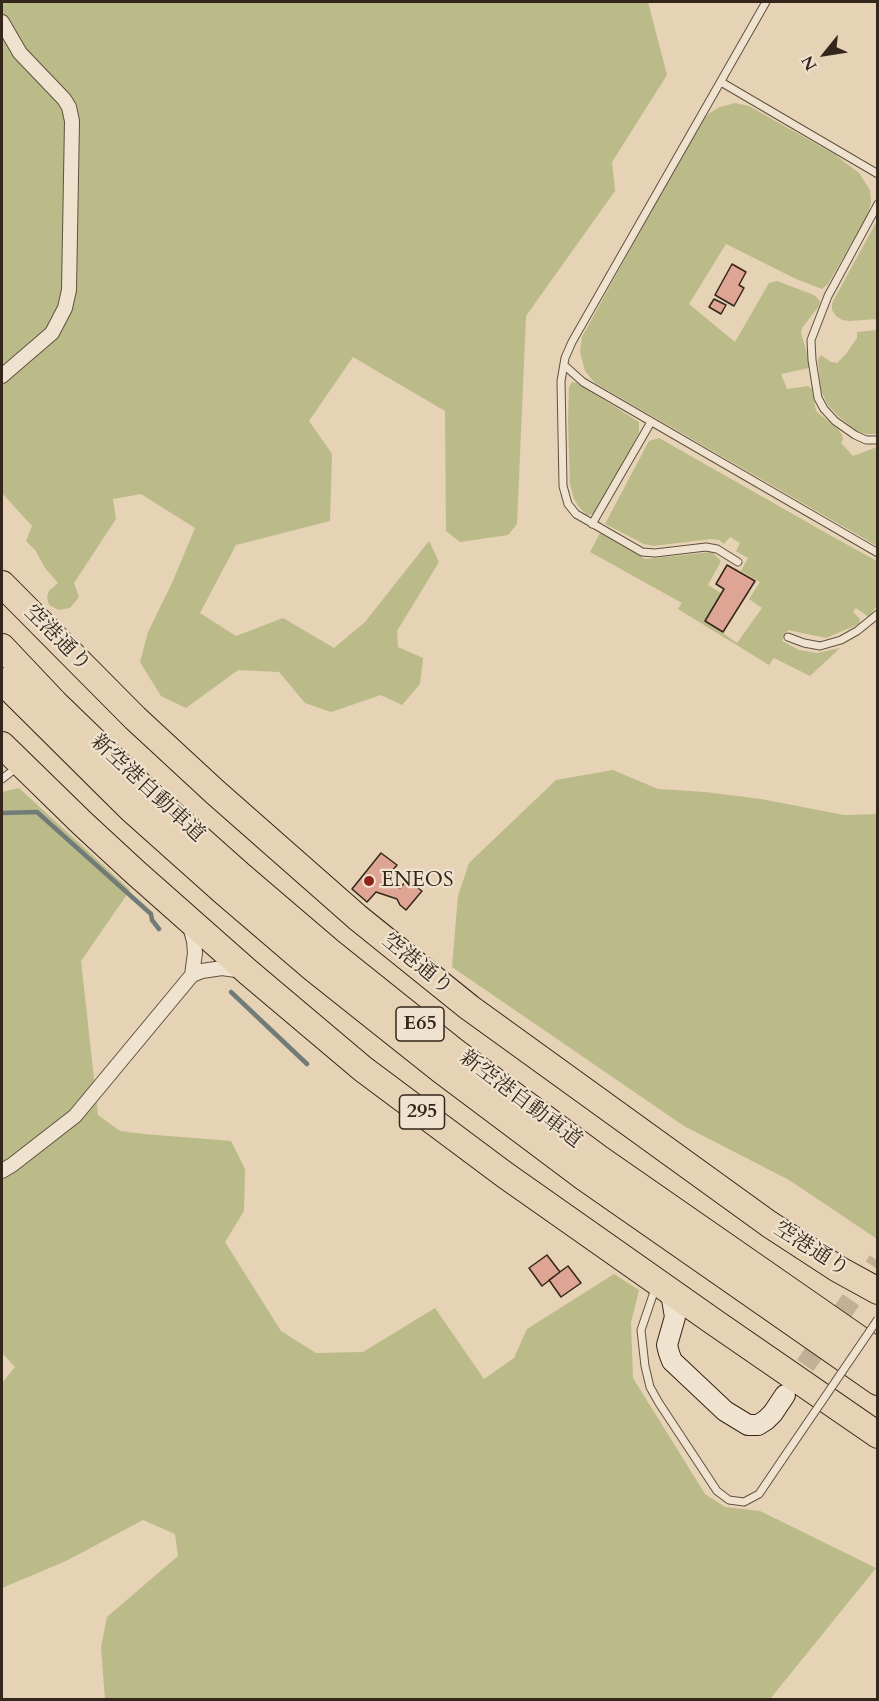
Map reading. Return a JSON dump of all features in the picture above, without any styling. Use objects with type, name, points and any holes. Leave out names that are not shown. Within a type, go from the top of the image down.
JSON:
[{"type":"highway","name":"空港通り","points":[[2,584],[135,718],[215,792],[371,928],[470,1008],[769,1224],[838,1269],[878,1290]]},
{"type":"highway","name":"新空港自動車道","points":[[2,647],[147,792],[329,951],[454,1051],[600,1159],[878,1352]]},
{"type":"highway","name":"新空港自動車道","points":[[2,681],[131,809],[224,892],[314,969],[441,1071],[585,1178],[878,1382]]},
{"type":"highway","name":"295","points":[[2,745],[11,772],[82,824],[248,972],[363,1069],[660,1290],[714,1322],[878,1435]]},
{"type":"highway","points":[[666,1235],[741,1296],[878,1395]]},
{"type":"street","points":[[2,22],[20,53],[64,99],[69,107],[72,122],[69,290],[65,308],[52,333],[2,376]]},
{"type":"street","points":[[2,1171],[75,1116],[192,975],[195,964],[194,941],[186,917]]},
{"type":"street","points":[[192,975],[222,968],[248,972]]},
{"type":"street","points":[[660,1290],[672,1299],[675,1317],[667,1346],[672,1360],[725,1411],[748,1425],[758,1425],[773,1413],[785,1395]]},
{"type":"street","points":[[669,1338],[677,1329],[690,1321],[714,1322]]},
{"type":"lane","points":[[738,562],[717,549],[706,547],[655,553],[642,552],[576,514],[568,504],[563,486],[561,381],[565,358],[572,342],[766,2]]},
{"type":"lane","points":[[721,82],[878,174]]},
{"type":"lane","points":[[878,204],[828,296],[811,340],[818,398],[824,410],[855,435],[866,440],[878,440]]},
{"type":"lane","points":[[564,365],[583,382],[878,553]]},
{"type":"lane","points":[[592,524],[651,422]]},
{"type":"lane","points":[[788,637],[820,646],[841,640],[857,631],[878,614]]},
{"type":"lane","points":[[660,1290],[641,1330],[650,1387],[717,1491],[729,1500],[744,1502],[759,1494],[878,1319]]},
{"type":"shaded area","points":[[2,2],[648,2],[667,75],[612,162],[615,191],[526,316],[517,524],[508,535],[460,542],[446,531],[445,411],[353,357],[309,421],[332,454],[330,521],[236,545],[200,613],[236,636],[283,618],[334,648],[365,622],[429,541],[439,562],[397,631],[398,647],[423,658],[420,684],[402,705],[381,695],[331,712],[305,703],[279,672],[238,670],[186,708],[161,696],[140,662],[148,632],[195,528],[141,494],[113,499],[116,519],[74,583],[79,597],[70,608],[59,610],[49,605],[47,597],[49,591],[58,583],[26,541],[32,526],[2,493]]},
{"type":"shaded area","points":[[735,103],[749,106],[834,154],[859,173],[870,190],[869,212],[828,284],[822,289],[796,279],[726,244],[689,304],[735,342],[769,283],[777,281],[814,295],[820,301],[801,333],[810,364],[809,368],[781,374],[787,389],[808,386],[812,389],[816,411],[839,430],[843,439],[841,443],[853,456],[877,447],[877,546],[595,383],[585,371],[580,352],[582,337],[699,124],[708,114],[720,107]]},
{"type":"shaded area","points":[[877,221],[877,319],[842,320],[832,310],[832,303]]},
{"type":"shaded area","points":[[877,330],[877,434],[867,434],[858,432],[827,404],[821,390],[818,360],[821,355],[837,363],[857,338],[857,332]]},
{"type":"shaded area","points":[[572,382],[639,422],[639,433],[595,514],[587,515],[579,507],[570,484],[568,421],[569,387]]},
{"type":"shaded area","points":[[659,438],[877,561],[877,605],[869,617],[856,608],[853,612],[860,619],[859,624],[826,638],[788,630],[782,641],[799,650],[817,653],[840,648],[810,676],[774,658],[769,665],[678,609],[682,603],[590,552],[600,533],[645,559],[712,552],[721,561],[708,585],[721,593],[705,621],[737,643],[762,608],[749,599],[760,582],[741,571],[748,558],[736,551],[740,543],[730,537],[724,544],[719,540],[711,539],[653,546],[644,544],[605,524],[649,441]]},
{"type":"shaded area","points":[[613,770],[658,789],[761,799],[844,815],[877,814],[877,1239],[789,1180],[684,1126],[452,967],[458,896],[469,863],[556,780]]},
{"type":"shaded area","points":[[19,788],[130,890],[81,961],[98,1115],[120,1131],[231,1141],[245,1169],[244,1211],[225,1242],[281,1331],[316,1353],[363,1352],[435,1308],[484,1379],[514,1358],[527,1329],[614,1274],[639,1290],[631,1323],[633,1378],[705,1494],[725,1507],[760,1511],[876,1568],[770,1699],[105,1699],[101,1647],[107,1617],[178,1556],[175,1534],[143,1520],[66,1561],[2,1588],[2,1383],[15,1367],[2,1353],[2,792]]},
{"type":"building","points":[[732,264],[746,272],[739,285],[744,288],[734,306],[715,295]]},
{"type":"building","points":[[714,299],[726,305],[721,314],[709,307]]},
{"type":"building","points":[[727,565],[755,581],[723,632],[705,621],[724,589],[716,584]]},
{"type":"building","points":[[381,853],[397,865],[382,883],[400,888],[407,880],[422,891],[406,910],[397,899],[376,892],[367,902],[352,889]]},
{"type":"building","points":[[547,1255],[560,1272],[542,1286],[529,1268]]},
{"type":"building","points":[[568,1266],[581,1283],[561,1297],[549,1280]]},
{"type":"waterway","points":[[2,813],[37,812],[151,914],[152,920],[159,929]]},
{"type":"waterway","points":[[231,992],[307,1064]]},
{"type":"tunnel","points":[[788,1390],[878,1261]]},
{"type":"place","name":"ENEOS","points":[[369,881]]}]
